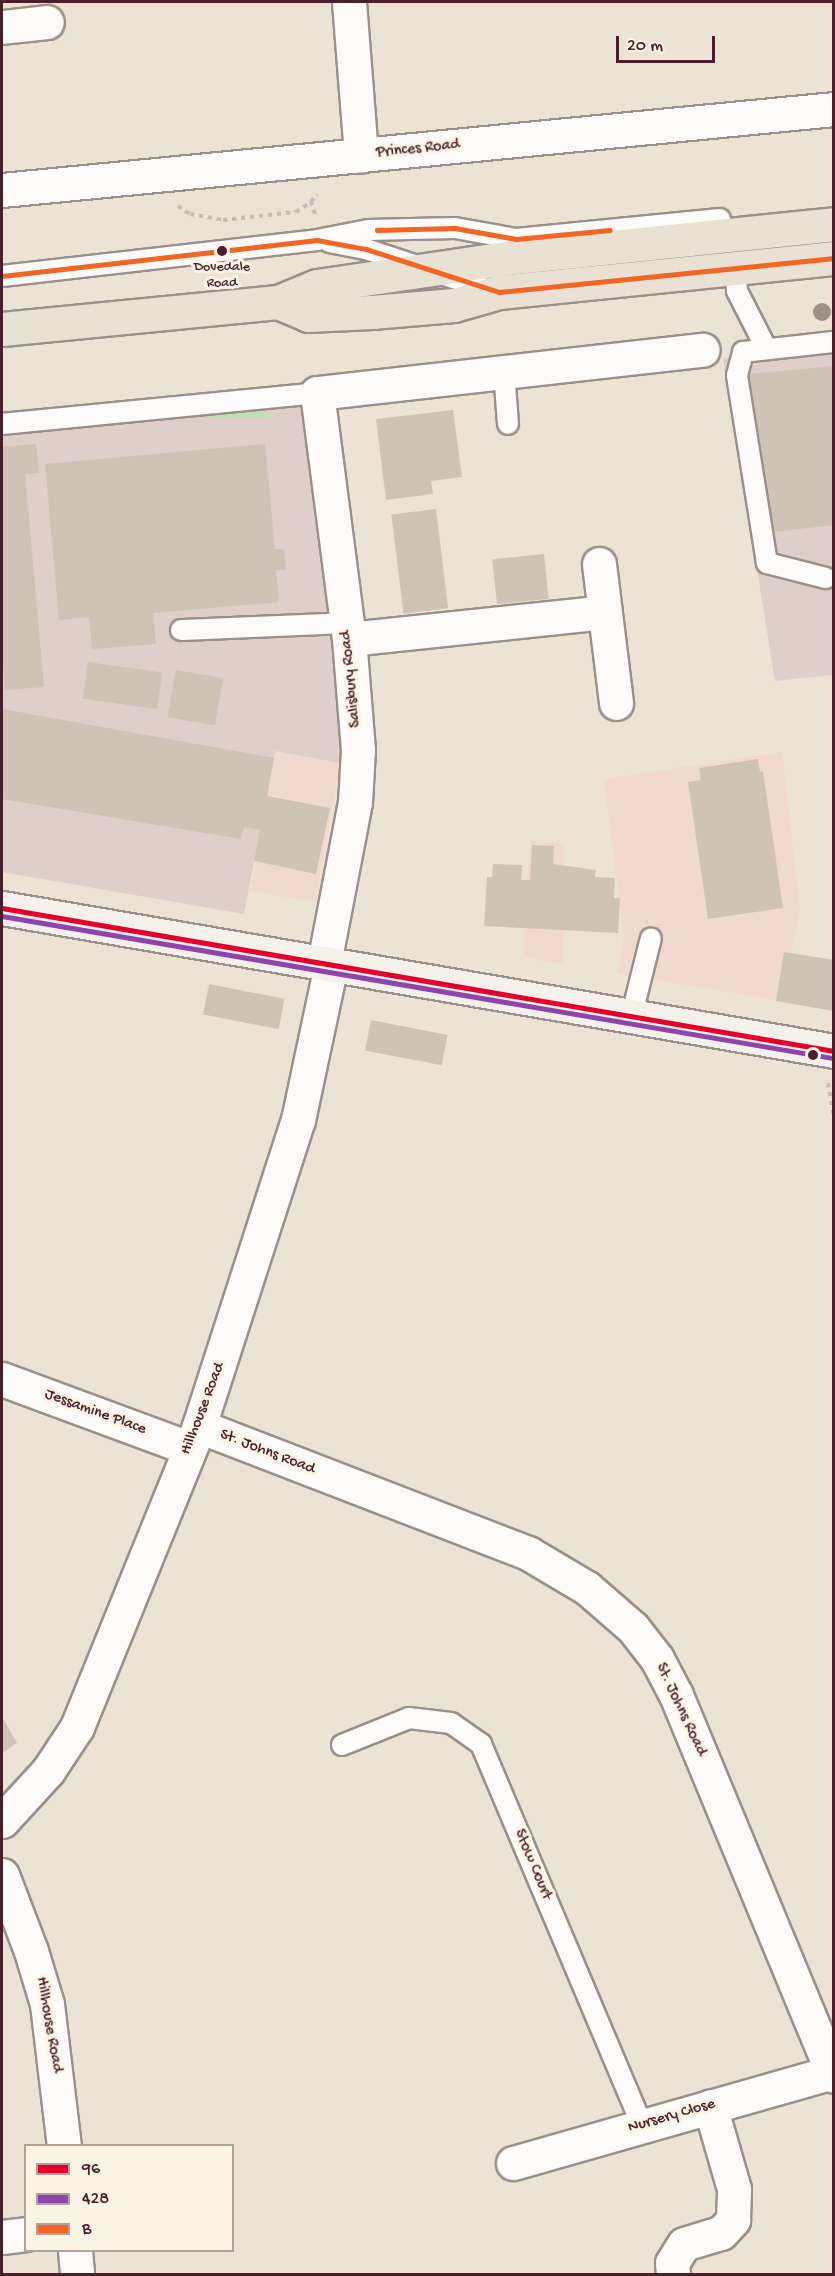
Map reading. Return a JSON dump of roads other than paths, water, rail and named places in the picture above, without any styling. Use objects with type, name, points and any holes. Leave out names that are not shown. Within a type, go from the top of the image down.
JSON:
[{"type":"main road","points":[[2,329],[278,302],[317,285],[426,270],[834,224]]},
{"type":"main road","points":[[278,302],[308,315],[362,313],[454,304],[499,292],[834,258]]},
{"type":"main road","points":[[2,908],[834,1052]]},
{"type":"street","points":[[348,2],[361,156]]},
{"type":"street","points":[[2,27],[47,22]]},
{"type":"street","name":"Princes Road","points":[[2,190],[834,109]]},
{"type":"street","points":[[317,393],[703,350]]},
{"type":"street","name":"Salisbury Road","points":[[317,393],[348,631],[358,733],[357,787],[328,964]]},
{"type":"street","points":[[599,564],[616,703]]},
{"type":"street","points":[[348,631],[605,612]]},
{"type":"street","name":"Hillhouse Road","points":[[2,1821],[48,1771],[77,1727],[194,1437],[295,1130],[328,964]]},
{"type":"street","name":"Jessamine Place","points":[[2,1379],[194,1437]]},
{"type":"street","name":"St. Johns Road","points":[[194,1437],[528,1553],[587,1588],[633,1628],[676,1695],[831,2061]]},
{"type":"street","name":"Hillhouse Road","points":[[2,1875],[32,1950],[47,2004],[64,2144]]},
{"type":"street","name":"Nursery Close","points":[[513,2163],[710,2106],[831,2061]]},
{"type":"street","points":[[674,2274],[672,2263],[684,2244],[721,2233],[733,2220],[734,2188],[710,2106]]},
{"type":"street","points":[[2,2237],[24,2235]]},
{"type":"street","points":[[75,2252],[77,2274]]},
{"type":"lane","points":[[2,276],[317,240],[368,230],[455,228],[516,239],[834,209]]},
{"type":"lane","points":[[317,240],[366,249],[499,292]]},
{"type":"lane","points":[[735,267],[737,291],[766,348]]},
{"type":"lane","points":[[826,578],[767,563],[737,375],[743,352],[834,342]]},
{"type":"lane","points":[[504,371],[508,423]]},
{"type":"lane","points":[[2,424],[317,393]]},
{"type":"lane","points":[[181,630],[348,631]]},
{"type":"lane","points":[[631,1018],[651,938]]},
{"type":"lane","name":"Stow Court","points":[[342,1745],[409,1718],[452,1723],[481,1744],[642,2125]]},
{"type":"place","name":"Dovedale Road","points":[[222,251]]}]
